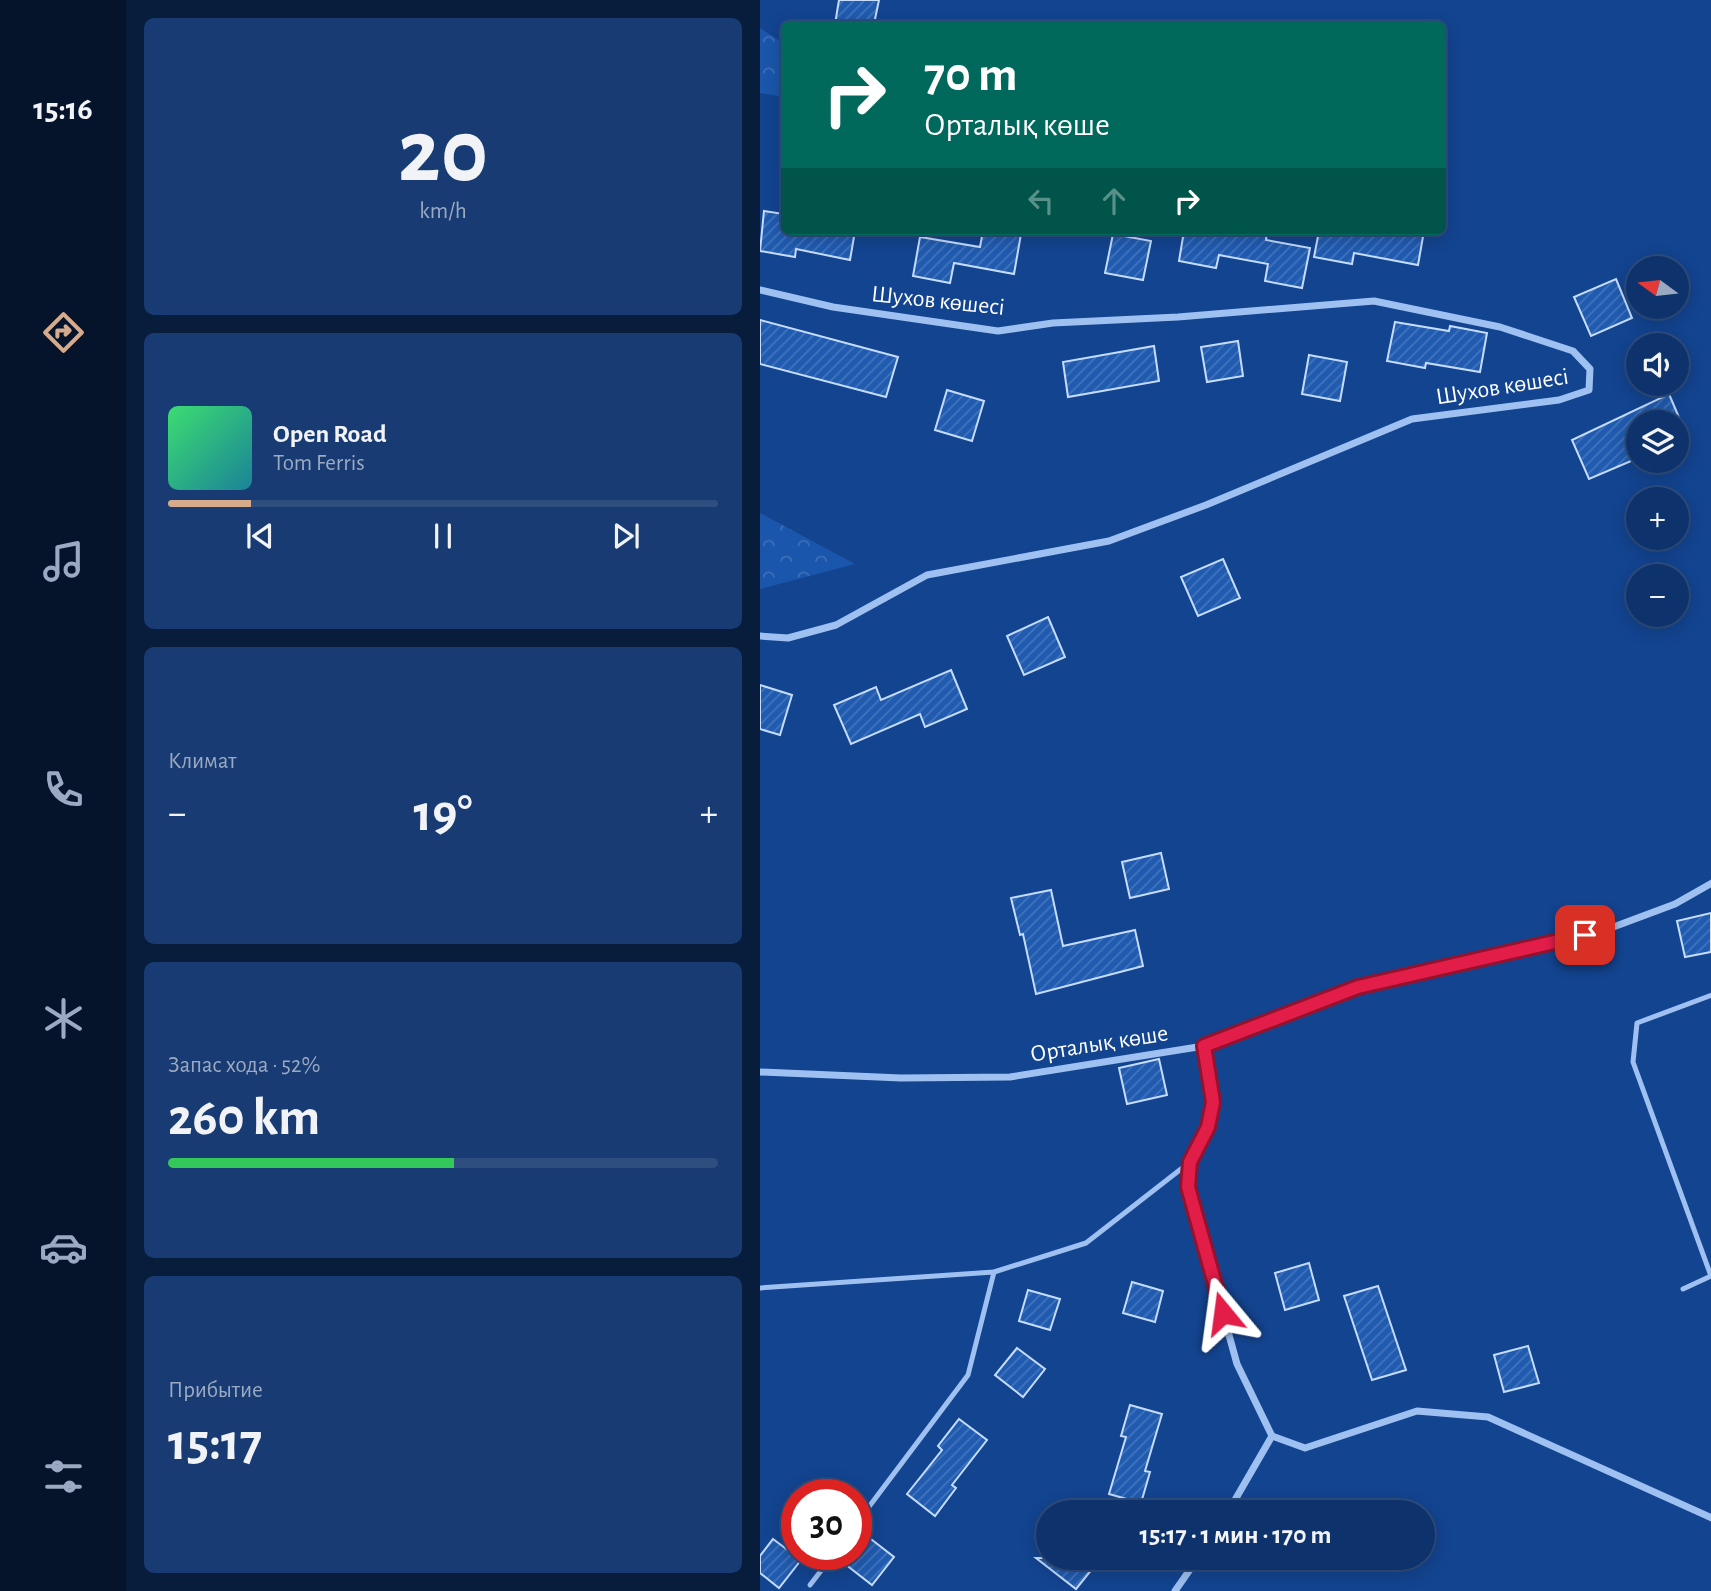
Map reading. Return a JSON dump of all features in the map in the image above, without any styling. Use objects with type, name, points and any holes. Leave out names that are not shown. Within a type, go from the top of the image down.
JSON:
[{"type":"street","name":"Шухов көшесі","points":[[760,290],[833,307],[998,331],[1053,323],[1178,317],[1374,301],[1500,327],[1573,351],[1590,369],[1589,390],[1559,400],[1412,419],[1206,505],[1109,541],[927,575],[836,625],[788,638],[760,636]]},
{"type":"street","name":"Орталық көше","points":[[760,1072],[901,1078],[1010,1077],[1204,1046],[1358,987],[1608,929],[1675,904],[1711,883]]},
{"type":"street","points":[[1204,1046],[1213,1102],[1208,1127],[1190,1162],[1188,1187],[1237,1363],[1272,1436],[1305,1448],[1417,1411],[1488,1417],[1711,1518]]},
{"type":"street","points":[[1235,1500],[1272,1436]]},
{"type":"street","points":[[1175,1591],[1190,1570]]},
{"type":"lane","points":[[1683,1289],[1711,1276],[1633,1062],[1637,1023],[1711,995]]},
{"type":"lane","points":[[760,1288],[994,1272],[1086,1243],[1190,1162]]},
{"type":"lane","points":[[872,1503],[968,1375],[994,1272]]},
{"type":"lane","points":[[810,1585],[822,1570]]},
{"type":"green space","points":[[760,28],[781,42],[781,96],[760,93]]},
{"type":"green space","points":[[760,513],[855,564],[760,589]]},
{"type":"building","points":[[839,0],[879,0],[875,21],[836,21]]},
{"type":"building","points":[[764,211],[781,214],[781,235],[854,235],[850,260],[796,249],[795,257],[760,251]]},
{"type":"building","points":[[982,235],[1021,235],[1014,274],[954,263],[950,283],[913,276],[920,237],[980,247]]},
{"type":"building","points":[[1113,235],[1151,241],[1143,280],[1105,273]]},
{"type":"building","points":[[1183,235],[1267,235],[1266,240],[1310,248],[1302,288],[1265,281],[1268,264],[1219,255],[1216,268],[1179,261]]},
{"type":"building","points":[[1318,235],[1423,235],[1418,265],[1354,253],[1352,264],[1314,257]]},
{"type":"building","points":[[1616,279],[1626,303],[1626,319],[1630,319],[1591,336],[1574,297]]},
{"type":"building","points":[[760,320],[898,357],[886,397],[760,364]]},
{"type":"building","points":[[1395,322],[1449,331],[1450,326],[1487,333],[1480,372],[1426,363],[1425,368],[1387,361]]},
{"type":"building","points":[[1238,341],[1243,376],[1207,382],[1201,347]]},
{"type":"building","points":[[1154,346],[1159,381],[1068,397],[1063,362]]},
{"type":"building","points":[[1309,355],[1347,362],[1340,401],[1302,394]]},
{"type":"building","points":[[947,390],[984,401],[972,441],[935,430]]},
{"type":"building","points":[[1670,396],[1676,410],[1635,410]]},
{"type":"building","points":[[1626,414],[1626,463],[1589,479],[1572,440]]},
{"type":"building","points":[[1223,559],[1240,598],[1198,616],[1181,577]]},
{"type":"building","points":[[1048,617],[1065,657],[1024,675],[1007,636]]},
{"type":"building","points":[[951,670],[967,709],[925,727],[920,714],[851,744],[834,705],[876,687],[881,700]]},
{"type":"building","points":[[760,685],[792,695],[780,735],[760,729]]},
{"type":"building","points":[[1161,853],[1169,889],[1130,898],[1122,862]]},
{"type":"building","points":[[1051,890],[1063,946],[1135,930],[1143,966],[1036,994],[1023,934],[1020,935],[1011,898]]},
{"type":"building","points":[[1711,913],[1711,952],[1685,957],[1677,921]]},
{"type":"building","points":[[1159,1059],[1167,1095],[1127,1104],[1119,1068]]},
{"type":"building","points":[[1309,1263],[1319,1300],[1285,1310],[1275,1273]]},
{"type":"building","points":[[1132,1282],[1163,1291],[1155,1322],[1123,1313]]},
{"type":"building","points":[[1378,1286],[1406,1370],[1372,1380],[1344,1296]]},
{"type":"building","points":[[1028,1290],[1060,1299],[1050,1330],[1019,1321]]},
{"type":"building","points":[[1528,1346],[1539,1383],[1504,1392],[1494,1355]]},
{"type":"building","points":[[1017,1348],[1045,1369],[1023,1397],[995,1375]]},
{"type":"building","points":[[1130,1405],[1162,1414],[1145,1471],[1150,1472],[1142,1500],[1109,1494],[1126,1437],[1121,1436]]},
{"type":"building","points":[[959,1419],[987,1440],[952,1485],[956,1488],[935,1516],[907,1494],[942,1450],[938,1446]]},
{"type":"building","points":[[773,1539],[781,1545],[781,1570],[793,1570],[779,1588],[760,1573],[760,1556]]},
{"type":"building","points":[[872,1540],[894,1557],[872,1585],[853,1570],[872,1570]]},
{"type":"building","points":[[1051,1570],[1091,1570],[1076,1589]]},
{"type":"route","points":[[1223,1313],[1188,1187],[1190,1162],[1208,1127],[1213,1102],[1204,1046],[1284,1013],[1358,987],[1585,935]]}]
